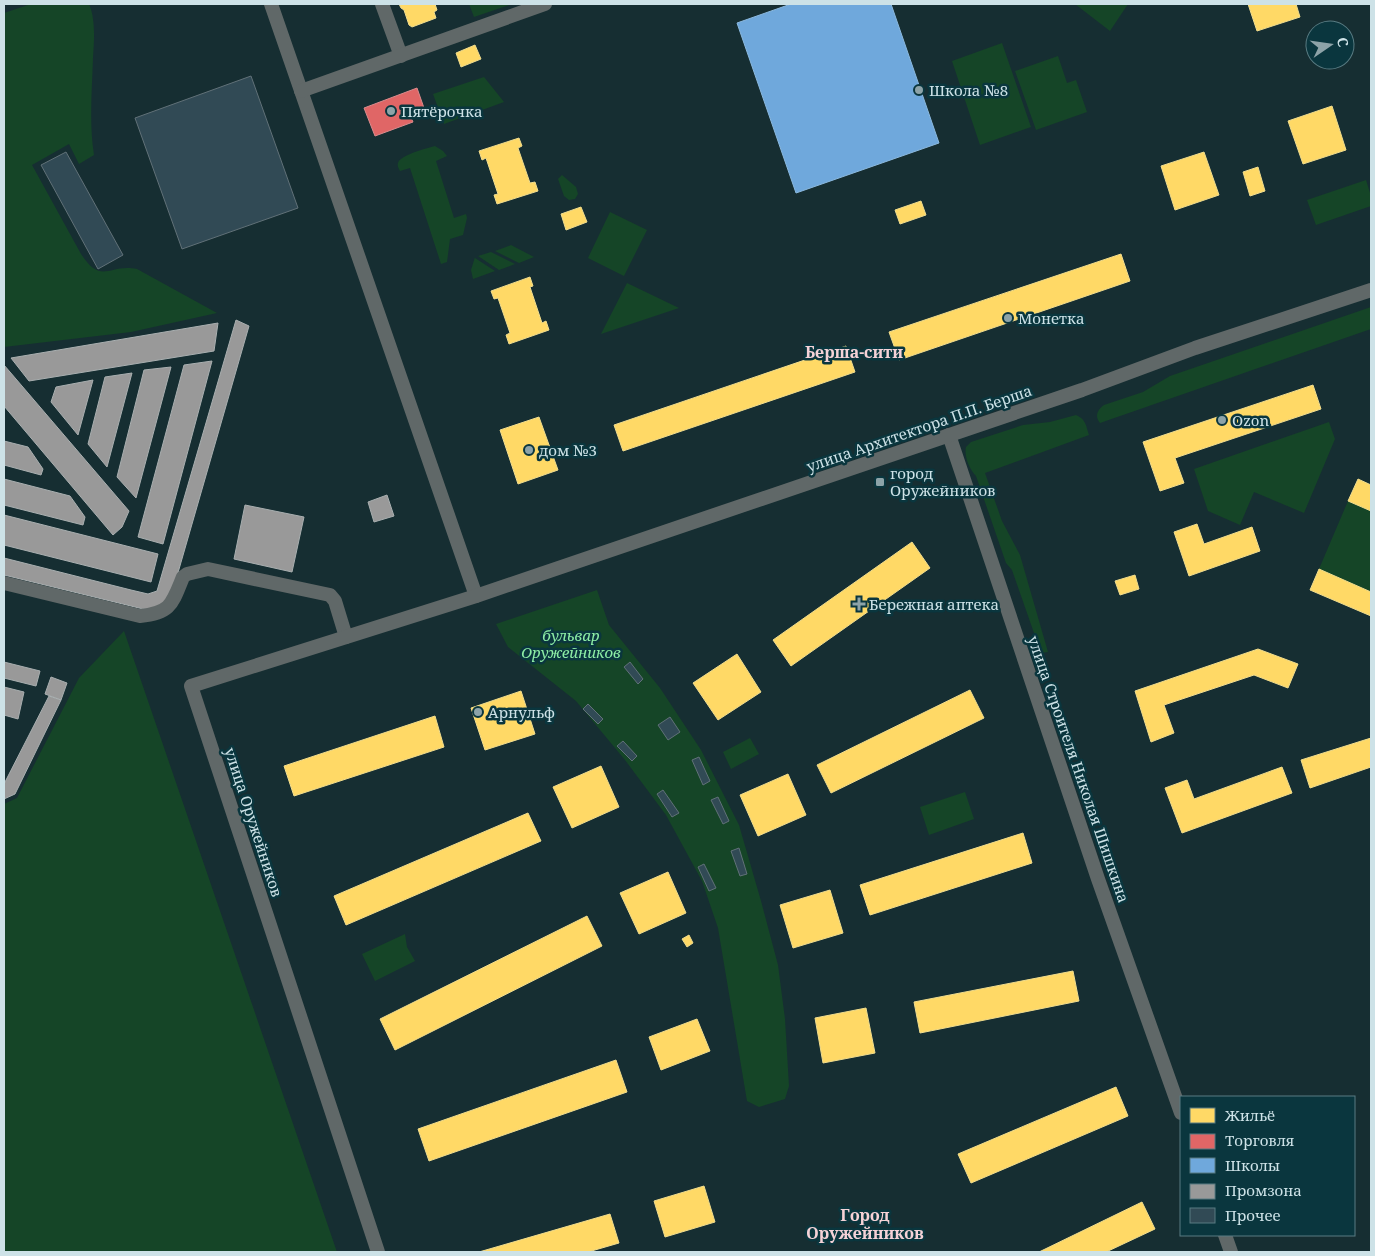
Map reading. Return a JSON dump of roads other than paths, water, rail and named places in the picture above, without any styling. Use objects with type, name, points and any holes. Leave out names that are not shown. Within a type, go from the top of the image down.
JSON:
[{"type":"street","points":[[271,4],[476,596]]},
{"type":"street","points":[[382,4],[401,56]]},
{"type":"street","points":[[301,91],[545,4]]},
{"type":"street","name":"улица Архитектора П.П. Берша","points":[[476,596],[1082,390],[1195,348],[1371,290]]},
{"type":"street","name":"улица Строителя Николая Шишкина","points":[[949,435],[1101,888],[1180,1110]]},
{"type":"street","points":[[4,583],[140,616],[157,614],[169,606],[183,577],[187,574],[208,569],[330,595],[335,601],[346,637]]},
{"type":"street","name":"улица Оружейников","points":[[378,1252],[191,686],[476,596]]},
{"type":"street","points":[[1225,1236],[1231,1252]]},
{"type":"place","name":"Школа №8","points":[[919,90]]},
{"type":"place","name":"Пятёрочка","points":[[391,111]]},
{"type":"place","name":"Монетка","points":[[1008,318]]},
{"type":"place","name":"Ozon","points":[[1222,420]]},
{"type":"place","name":"дом №3","points":[[529,450]]},
{"type":"place","name":"город Оружейников","points":[[880,482]]},
{"type":"place","name":"Бережная аптека","points":[[859,604]]},
{"type":"place","name":"Арнульф","points":[[478,712]]},
{"type":"district","name":"Берша-сити","points":[[854,352]]},
{"type":"district","name":"Город Оружейников","points":[[865,1224]]},
{"type":"park label","name":"бульвар Оружейников","points":[[571,644]]}]
